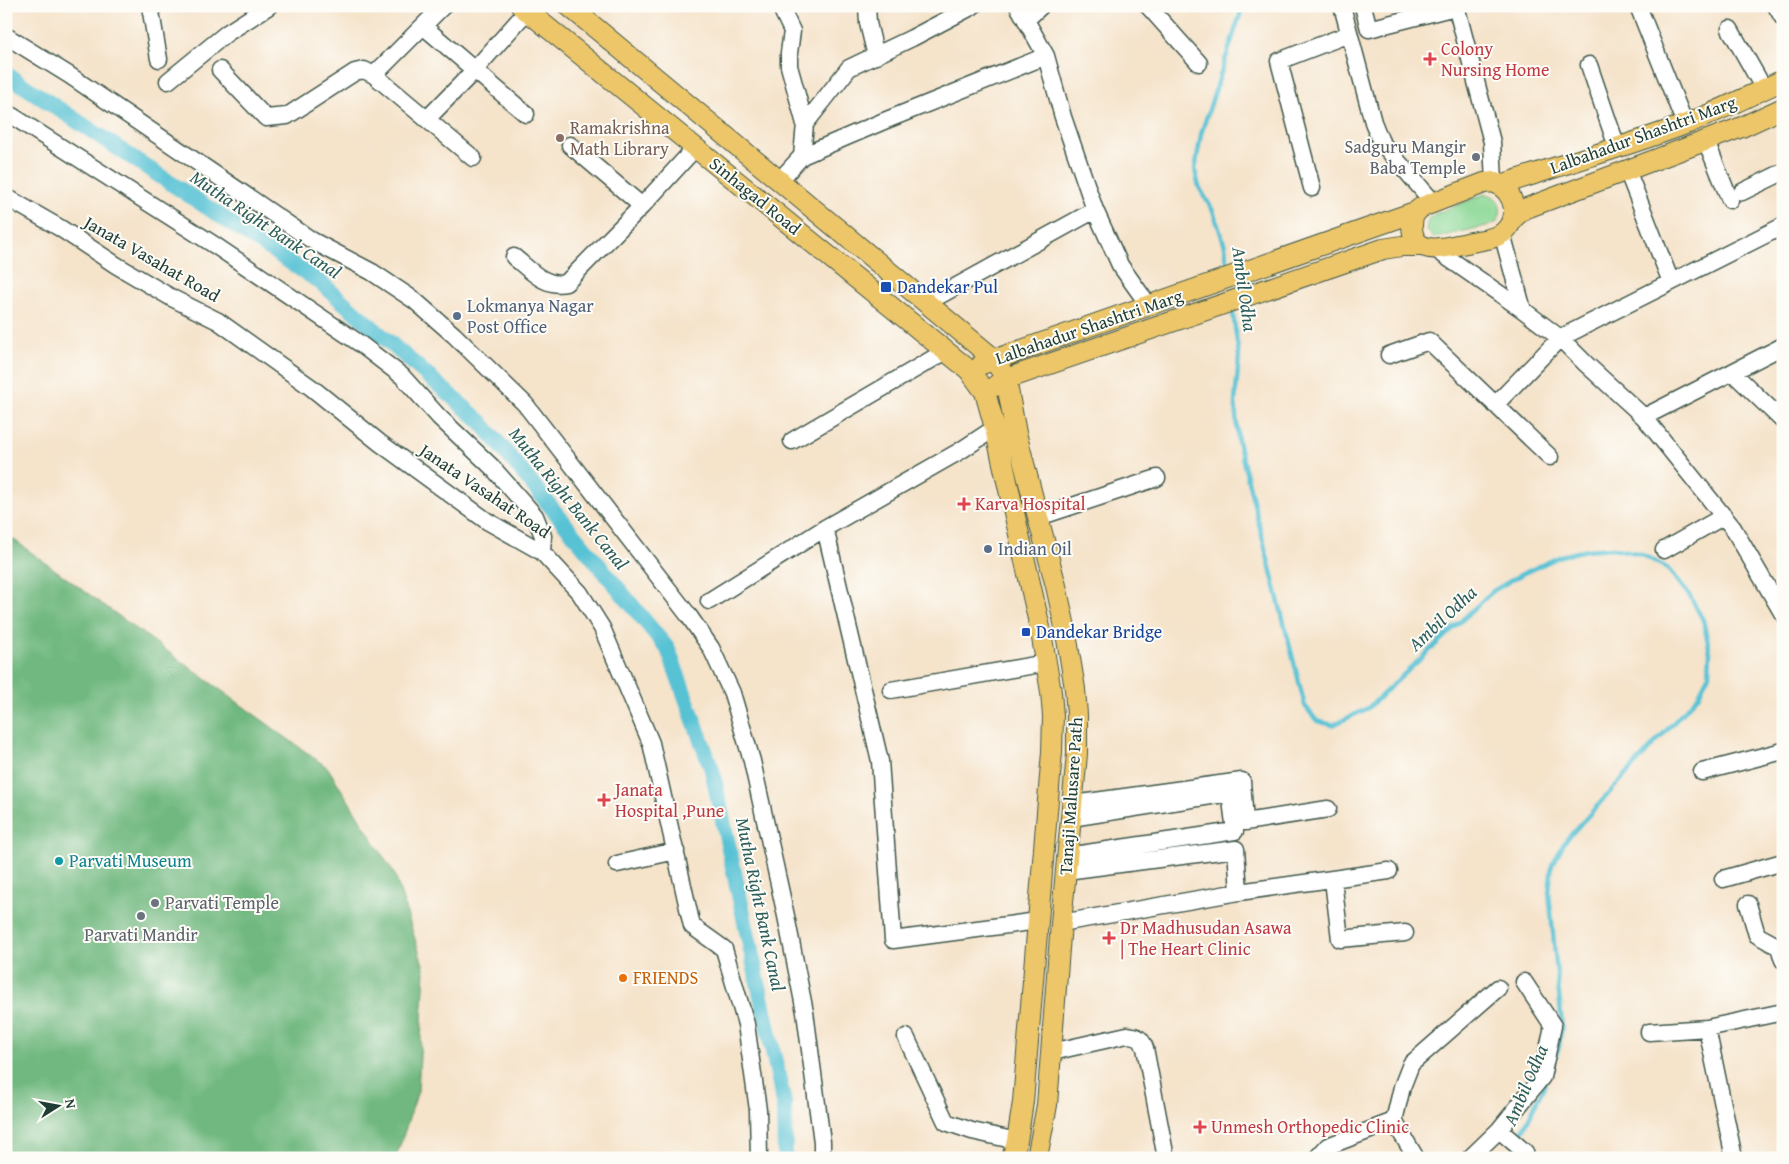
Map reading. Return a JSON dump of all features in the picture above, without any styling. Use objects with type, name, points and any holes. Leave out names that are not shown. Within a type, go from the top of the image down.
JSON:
[{"type":"main road","name":"Sinhagad Road","points":[[569,6],[994,359],[1006,380]]},
{"type":"main road","name":"Sinhagad Road","points":[[524,9],[969,370],[984,391]]},
{"type":"main road","name":"Lalbahadur Shashtri Marg","points":[[969,370],[994,359],[1360,232],[1415,212],[1433,202],[1484,183],[1497,184],[1685,124],[1783,80]]},
{"type":"main road","name":"Lalbahadur Shashtri Marg","points":[[984,391],[1006,380],[1368,254],[1395,247],[1429,248],[1492,238],[1524,209],[1742,127],[1783,108]]},
{"type":"main road","points":[[743,186],[759,164]]},
{"type":"main road","points":[[1497,184],[1508,192],[1512,200],[1514,211],[1507,226]]},
{"type":"main road","points":[[1415,212],[1413,233],[1416,239],[1429,248]]},
{"type":"main road","name":"Tanaji Malusare Path","points":[[1006,380],[1016,433],[1039,517],[1065,627],[1075,689],[1077,715],[1077,754],[1061,923],[1052,1052],[1047,1105],[1037,1158]]},
{"type":"main road","name":"Tanaji Malusare Path","points":[[984,391],[1041,632],[1053,716],[1052,752],[1023,1102],[1014,1149]]},
{"type":"main road","points":[[1032,592],[1056,586]]},
{"type":"street","points":[[150,6],[159,59]]},
{"type":"street","points":[[168,81],[227,33],[269,6]]},
{"type":"street","points":[[374,75],[444,6]]},
{"type":"street","points":[[780,6],[792,31],[788,66],[805,124],[802,156]]},
{"type":"street","points":[[867,6],[868,23],[876,56]]},
{"type":"street","points":[[805,124],[849,68],[973,6]]},
{"type":"street","points":[[1041,6],[1022,13],[1046,56],[1063,117],[1095,210],[1120,265],[1149,306]]},
{"type":"street","points":[[1148,6],[1199,64]]},
{"type":"street","points":[[1342,6],[1373,122],[1381,142],[1433,202]]},
{"type":"street","points":[[1363,6],[1369,29],[1457,6],[1492,142],[1497,184]]},
{"type":"street","points":[[1638,6],[1685,124]]},
{"type":"street","points":[[1776,6],[1783,18]]},
{"type":"street","points":[[427,119],[475,70],[524,9]]},
{"type":"street","points":[[423,26],[526,114]]},
{"type":"street","points":[[1730,29],[1764,89]]},
{"type":"street","points":[[1312,188],[1279,61],[1349,34]]},
{"type":"street","points":[[6,36],[69,75],[314,241],[372,272],[414,300],[454,335],[525,404],[689,616],[711,648],[732,693],[752,761],[805,1012],[822,1142],[822,1158]]},
{"type":"street","points":[[779,181],[802,156],[1046,56]]},
{"type":"street","points":[[1589,65],[1617,147]]},
{"type":"street","points":[[220,70],[266,118],[287,116],[355,72],[364,70],[374,75],[473,158]]},
{"type":"street","points":[[6,112],[216,246],[359,343],[402,376],[439,417],[492,468],[535,516],[543,536],[542,552]]},
{"type":"street","points":[[1706,141],[1736,196],[1783,172]]},
{"type":"street","points":[[570,145],[642,206]]},
{"type":"street","points":[[514,257],[544,280],[557,285],[566,283],[696,148]]},
{"type":"street","points":[[1627,170],[1671,282]]},
{"type":"street","name":"Janata Vasahat Road","points":[[6,197],[60,228],[116,265],[172,298],[218,321],[312,388],[380,443],[488,521],[542,552],[580,593],[602,628],[652,743],[692,926],[724,949],[746,1024],[758,1110],[759,1158]]},
{"type":"street","points":[[926,303],[1095,210]]},
{"type":"street","points":[[1507,226],[1523,310]]},
{"type":"street","points":[[1495,405],[1560,338],[1783,226]]},
{"type":"street","points":[[1429,248],[1523,310],[1560,338],[1644,417],[1734,528],[1783,614]]},
{"type":"street","points":[[1390,355],[1429,342],[1550,457]]},
{"type":"street","points":[[1644,417],[1783,346]]},
{"type":"street","points":[[792,441],[946,351]]},
{"type":"street","points":[[1732,372],[1783,422]]},
{"type":"street","points":[[709,602],[825,528],[960,451],[994,428]]},
{"type":"street","points":[[1039,517],[1157,478]]},
{"type":"street","points":[[1664,550],[1724,516]]},
{"type":"street","points":[[825,528],[880,761],[893,940],[1038,921]]},
{"type":"street","points":[[891,690],[1046,663]]},
{"type":"street","points":[[1702,772],[1783,752]]},
{"type":"street","points":[[1072,811],[1242,781],[1245,822],[1328,809]]},
{"type":"street","points":[[1067,864],[1235,831],[1230,793],[1072,811]]},
{"type":"street","points":[[1067,864],[1236,849],[1239,892]]},
{"type":"street","points":[[617,864],[676,851]]},
{"type":"street","points":[[1722,879],[1783,862]]},
{"type":"street","points":[[1061,923],[1239,892],[1389,871]]},
{"type":"street","points":[[1333,880],[1340,939],[1405,933]]},
{"type":"street","points":[[1748,904],[1757,935],[1779,947],[1783,960]]},
{"type":"street","points":[[1470,1158],[1504,1135],[1542,1077],[1553,1026],[1524,982]]},
{"type":"street","points":[[1416,1158],[1394,1122],[1402,1087],[1411,1064],[1498,988]]},
{"type":"street","points":[[1649,1032],[1707,1028],[1783,1012]]},
{"type":"street","points":[[1707,1028],[1734,1158]]},
{"type":"street","points":[[1052,1052],[1128,1035],[1142,1039],[1166,1158]]},
{"type":"street","points":[[906,1038],[946,1122],[1014,1149]]},
{"type":"street","points":[[1317,1158],[1328,1146],[1394,1122]]},
{"type":"street","points":[[1504,1135],[1526,1155]]},
{"type":"green space","points":[[1485,194],[1494,197],[1499,204],[1500,213],[1497,222],[1439,237],[1433,237],[1426,230],[1428,220],[1433,215]]},
{"type":"green space","points":[[6,534],[328,768],[395,875],[425,971],[418,1091],[396,1158],[6,1158]]},
{"type":"waterway","name":"Ambil Odha","points":[[1228,271],[1225,246],[1213,211],[1199,187],[1195,170],[1201,134],[1243,6]]},
{"type":"waterway","name":"Mutha Right Bank Canal","points":[[6,74],[320,282],[481,422],[668,649],[712,770],[784,1103],[785,1158]]},
{"type":"waterway","name":"Ambil Odha","points":[[1232,306],[1239,357],[1235,402],[1238,441],[1305,706],[1317,721],[1333,725],[1368,708],[1493,591],[1522,574],[1561,556],[1586,550],[1612,548],[1641,554],[1667,568],[1690,596],[1703,620],[1710,652],[1709,674],[1698,696],[1566,840],[1552,865],[1549,892],[1562,1025],[1559,1047],[1552,1065]]},
{"type":"waterway","name":"Ambil Odha","points":[[1518,1141],[1545,1084]]},
{"type":"waterway","name":"Ambil Odha","points":[[1510,1158],[1515,1148]]},
{"type":"place","name":"Colony Nursing Home","points":[[1430,59]]},
{"type":"place","name":"Ramakrishna Math Library","points":[[560,138]]},
{"type":"place","name":"Sadguru Mangir Baba Temple","points":[[1476,157]]},
{"type":"place","name":"Dandekar Pul","points":[[886,287]]},
{"type":"place","name":"Lokmanya Nagar Post Office","points":[[457,316]]},
{"type":"place","name":"Karva Hospital","points":[[964,504]]},
{"type":"place","name":"Indian Oil","points":[[988,549]]},
{"type":"place","name":"Dandekar Bridge","points":[[1026,632]]},
{"type":"place","name":"Janata Hospital ,Pune","points":[[604,800]]},
{"type":"place","name":"Parvati Museum","points":[[59,861]]},
{"type":"place","name":"Parvati Temple","points":[[155,903]]},
{"type":"place","name":"Parvati Mandir","points":[[141,916]]},
{"type":"place","name":"Dr Madhusudan Asawa | The Heart Clinic","points":[[1109,938]]},
{"type":"place","name":"FRIENDS","points":[[623,978]]},
{"type":"place","name":"Unmesh Orthopedic Clinic","points":[[1200,1127]]}]
